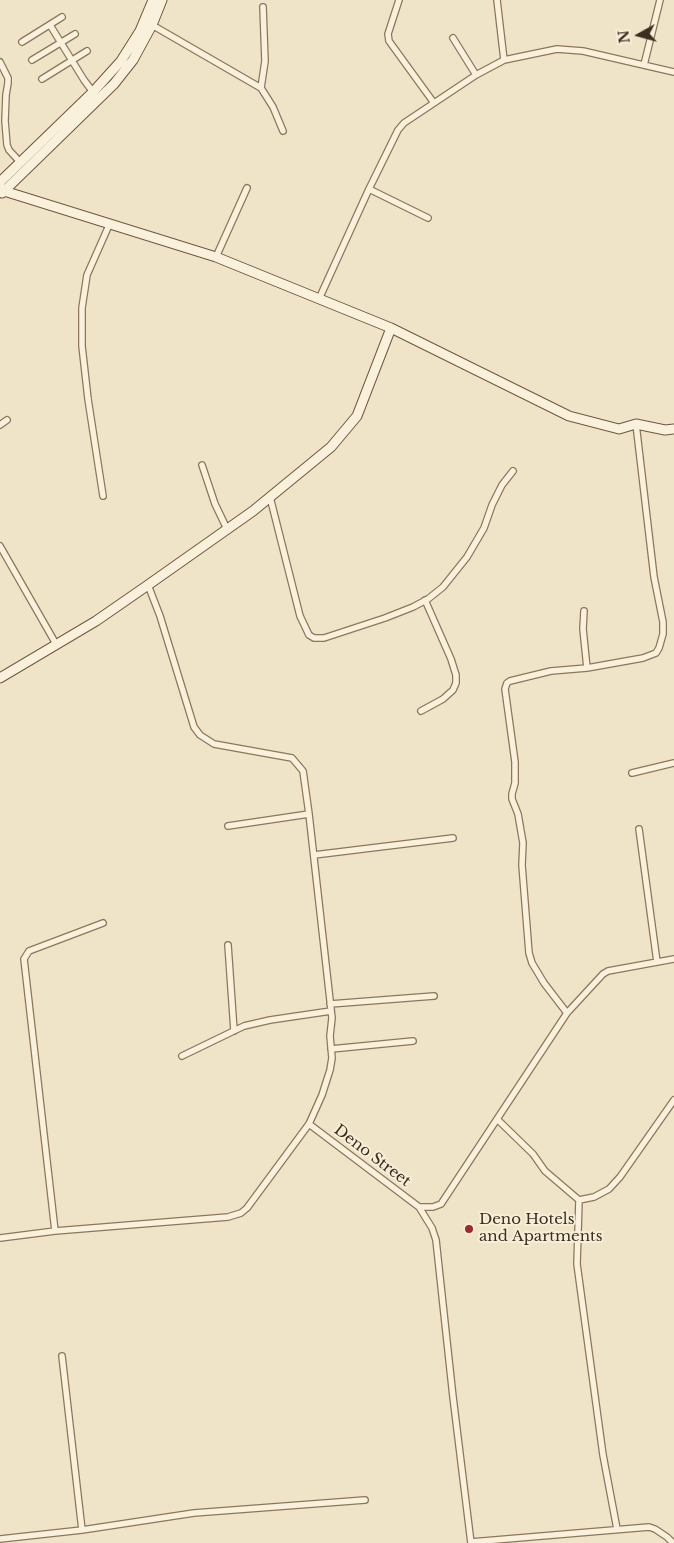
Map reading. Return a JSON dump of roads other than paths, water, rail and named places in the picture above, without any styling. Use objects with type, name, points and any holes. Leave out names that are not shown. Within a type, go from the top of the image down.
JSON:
[{"type":"street","points":[[1,188],[20,162],[93,92],[121,61],[140,31],[152,0]]},
{"type":"street","points":[[1,188],[114,84],[133,60],[152,25],[162,0]]},
{"type":"street","points":[[399,0],[388,34],[389,41],[434,103]]},
{"type":"street","points":[[497,0],[504,60]]},
{"type":"street","points":[[644,66],[660,0]]},
{"type":"street","points":[[261,88],[265,62],[263,7]]},
{"type":"street","points":[[22,42],[62,17]]},
{"type":"street","points":[[50,25],[93,92]]},
{"type":"street","points":[[152,25],[261,88],[273,107],[283,130]]},
{"type":"street","points":[[32,60],[75,34]]},
{"type":"street","points":[[453,38],[476,75]]},
{"type":"street","points":[[319,299],[398,130],[404,123],[476,75],[504,60],[547,51],[570,50],[674,72]]},
{"type":"street","points":[[42,79],[87,51]]},
{"type":"street","points":[[0,62],[8,78],[3,120],[8,150],[20,162]]},
{"type":"street","points":[[1,188],[216,256],[391,328],[569,416],[619,428],[636,424],[665,430],[674,429]]},
{"type":"street","points":[[216,256],[247,188]]},
{"type":"street","points":[[369,189],[428,218]]},
{"type":"street","points":[[103,496],[82,346],[82,308],[87,275],[110,223]]},
{"type":"street","points":[[0,678],[96,621],[148,585],[270,497],[331,447],[357,416],[391,328]]},
{"type":"street","points":[[0,425],[6,420]]},
{"type":"street","points":[[567,1013],[540,978],[529,953],[522,865],[523,843],[518,814],[512,799],[515,784],[515,762],[506,689],[510,680],[551,671],[587,668],[650,656],[656,653],[661,643],[663,622],[654,577],[636,424]]},
{"type":"street","points":[[202,464],[215,504],[227,529]]},
{"type":"street","points":[[270,497],[300,616],[309,635],[314,638],[324,638],[413,607],[443,587],[467,557],[484,528],[492,505],[502,485],[513,471]]},
{"type":"street","points":[[0,546],[56,644]]},
{"type":"street","points":[[0,1238],[55,1231],[228,1217],[241,1213],[247,1208],[309,1124],[322,1095],[330,1070],[332,1058],[331,1007],[310,814],[303,771],[292,758],[214,744],[200,735],[194,727],[160,616],[148,585]]},
{"type":"street","points":[[421,711],[443,699],[453,690],[456,683],[451,659],[425,600]]},
{"type":"street","points":[[584,611],[583,629],[587,668]]},
{"type":"street","points":[[632,773],[674,764]]},
{"type":"street","points":[[228,826],[310,814]]},
{"type":"street","points":[[639,829],[657,962]]},
{"type":"street","points":[[314,855],[453,838]]},
{"type":"street","points":[[55,1231],[24,959],[29,951],[103,923]]},
{"type":"street","points":[[228,945],[234,1031]]},
{"type":"street","points":[[419,1207],[432,1207],[441,1204],[567,1013],[606,972],[674,959]]},
{"type":"street","points":[[182,1056],[244,1026],[331,1007],[434,996]]},
{"type":"street","points":[[331,1049],[413,1040]]},
{"type":"street","points":[[579,1200],[594,1197],[609,1189],[620,1177],[674,1100]]},
{"type":"street","points":[[497,1119],[533,1154],[546,1171],[579,1200]]},
{"type":"street","name":"Deno Street","points":[[309,1124],[419,1207]]},
{"type":"street","points":[[579,1200],[577,1264],[603,1454],[616,1529]]},
{"type":"street","points":[[419,1207],[432,1228],[436,1240],[471,1543],[649,1527],[656,1529],[673,1543]]},
{"type":"street","points":[[62,1356],[82,1530]]},
{"type":"street","points":[[0,1539],[82,1530],[194,1513],[365,1500]]},
{"type":"street","points":[[42,1534],[43,1543]]},
{"type":"place","name":"Deno Hotels and Apartments","points":[[469,1229]]}]
